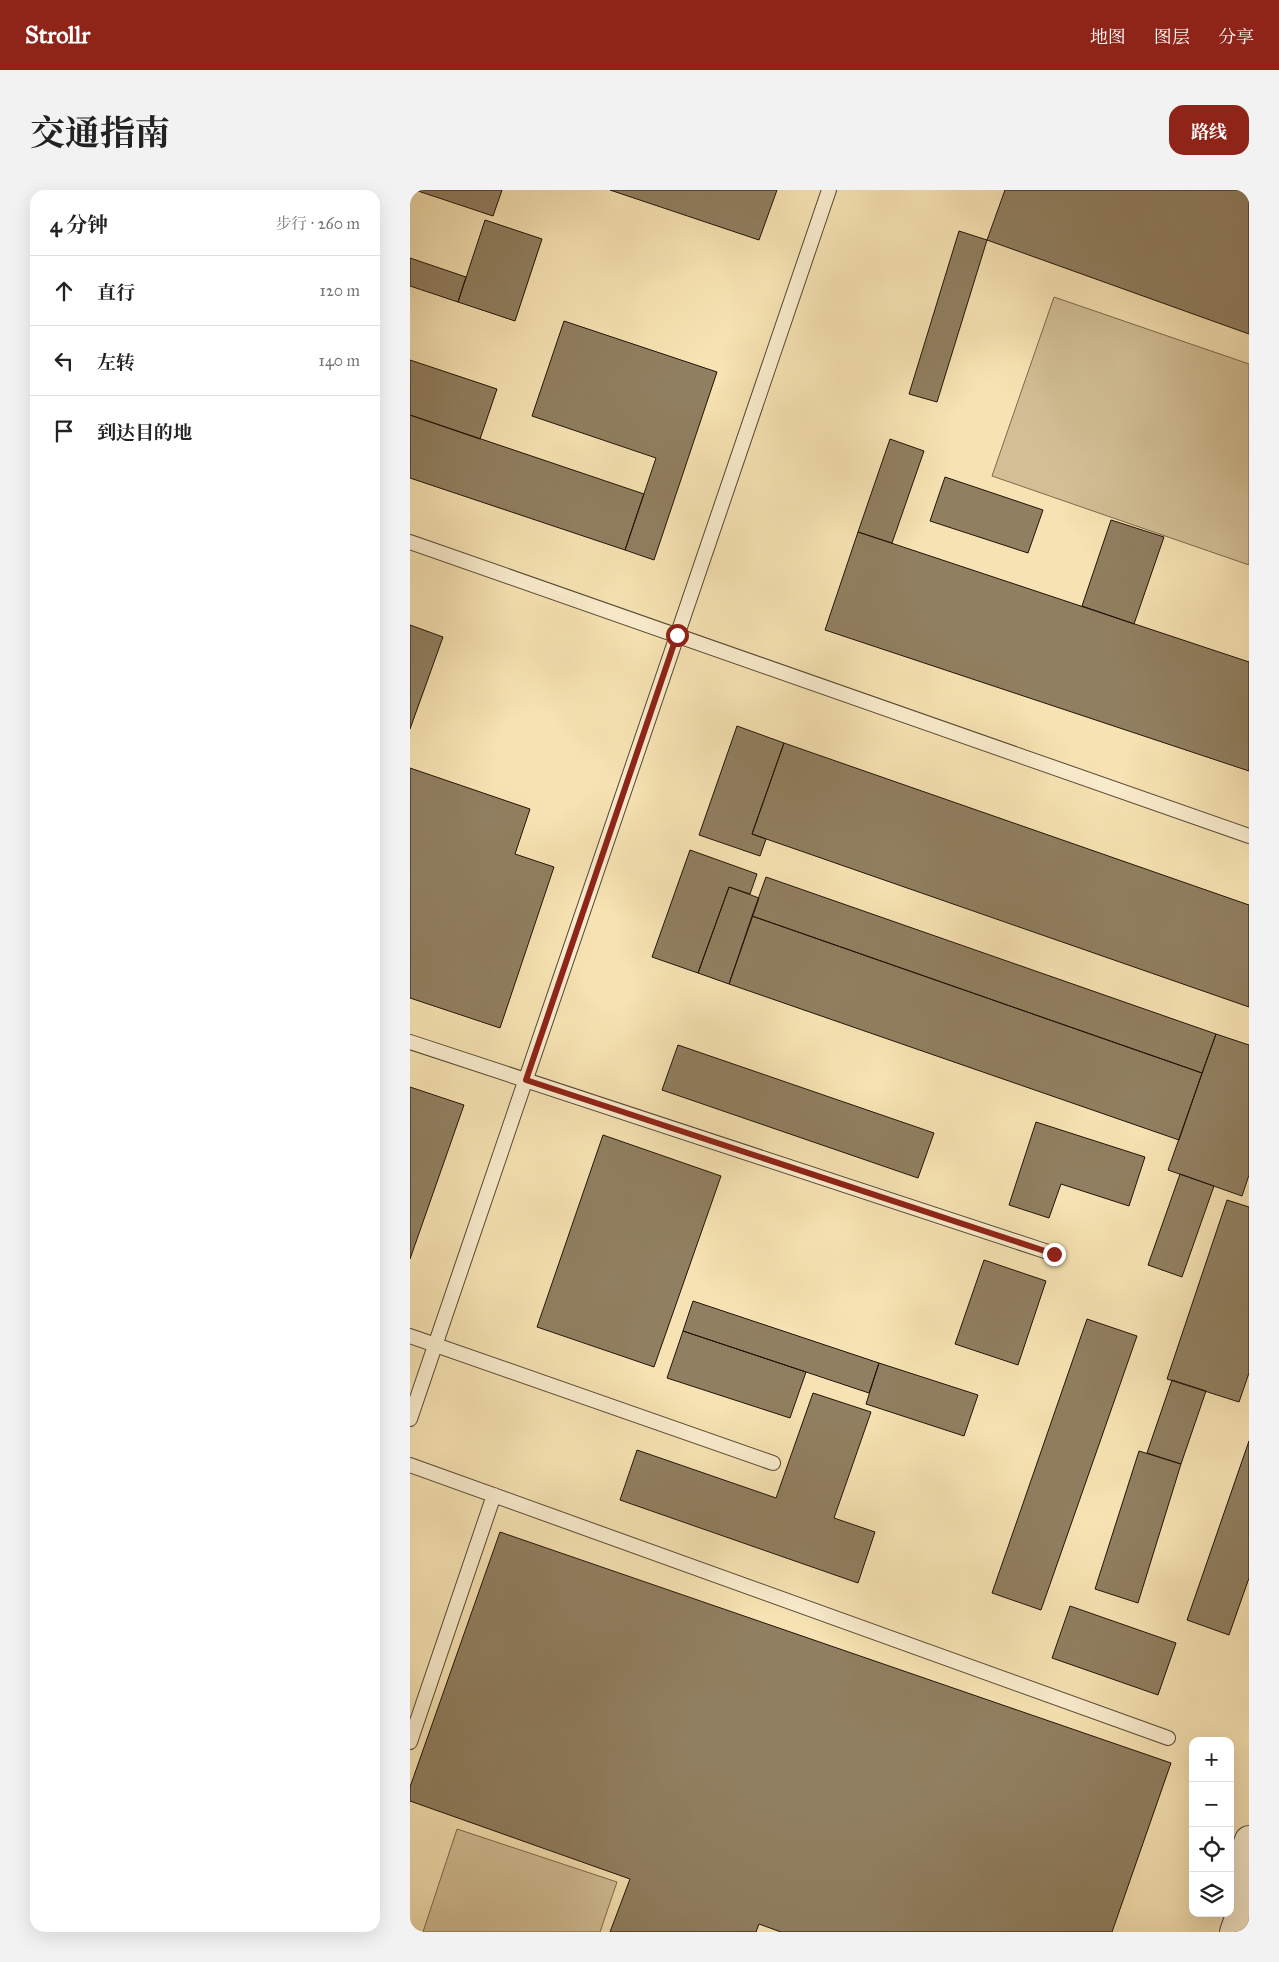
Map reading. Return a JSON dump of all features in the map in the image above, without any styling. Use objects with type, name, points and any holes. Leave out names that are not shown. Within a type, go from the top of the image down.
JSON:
[{"type":"street","points":[[1234,1883],[1249,1840]]},
{"type":"street","points":[[1234,1932],[1249,1888]]},
{"type":"street","points":[[1217,1932],[1223,1917]]},
{"type":"lane","points":[[410,1419],[829,190]]},
{"type":"lane","points":[[410,542],[1249,836]]},
{"type":"lane","points":[[410,1042],[1054,1254]]},
{"type":"lane","points":[[410,1336],[773,1463]]},
{"type":"lane","points":[[410,1465],[1168,1738]]},
{"type":"lane","points":[[410,1742],[494,1495]]},
{"type":"shaded area","points":[[1054,297],[1249,364],[1249,565],[992,476]]},
{"type":"shaded area","points":[[457,1829],[617,1882],[600,1932],[423,1932]]},
{"type":"building","points":[[415,190],[502,190],[493,216]]},
{"type":"building","points":[[610,190],[777,190],[759,240]]},
{"type":"building","points":[[1005,190],[1249,190],[1249,334],[987,240]]},
{"type":"building","points":[[485,220],[542,239],[515,321],[458,302]]},
{"type":"building","points":[[959,231],[987,240],[937,402],[909,394]]},
{"type":"building","points":[[410,258],[466,277],[458,302],[410,286]]},
{"type":"building","points":[[564,321],[717,372],[654,560],[625,550],[656,458],[532,416]]},
{"type":"building","points":[[410,360],[497,389],[480,439],[410,415]]},
{"type":"building","points":[[410,415],[644,494],[625,550],[410,478]]},
{"type":"building","points":[[890,439],[924,451],[892,543],[858,532]]},
{"type":"building","points":[[945,477],[1043,510],[1028,553],[930,521]]},
{"type":"building","points":[[1111,520],[1164,537],[1134,624],[1082,606]]},
{"type":"building","points":[[858,532],[1249,662],[1249,771],[825,630]]},
{"type":"building","points":[[410,625],[443,637],[410,729]]},
{"type":"building","points":[[737,726],[784,743],[752,834],[766,839],[760,856],[699,835]]},
{"type":"building","points":[[784,743],[1249,905],[1249,1007],[752,834]]},
{"type":"building","points":[[410,768],[530,809],[515,854],[554,867],[500,1028],[410,998]]},
{"type":"building","points":[[690,850],[757,874],[750,894],[729,887],[698,973],[652,957]]},
{"type":"building","points":[[766,877],[1216,1034],[1202,1073],[752,916]]},
{"type":"building","points":[[729,887],[759,898],[729,984],[698,973]]},
{"type":"building","points":[[752,916],[1202,1073],[1179,1140],[729,984]]},
{"type":"building","points":[[1216,1034],[1249,1045],[1249,1175],[1242,1196],[1168,1170]]},
{"type":"building","points":[[678,1045],[934,1133],[918,1178],[662,1090]]},
{"type":"building","points":[[410,1087],[464,1105],[410,1259]]},
{"type":"building","points":[[1036,1122],[1145,1157],[1129,1206],[1061,1184],[1049,1218],[1009,1205]]},
{"type":"building","points":[[603,1135],[721,1176],[654,1367],[537,1327]]},
{"type":"building","points":[[1180,1174],[1214,1186],[1182,1277],[1148,1265]]},
{"type":"building","points":[[1227,1200],[1249,1207],[1249,1373],[1239,1402],[1167,1379]]},
{"type":"building","points":[[984,1260],[1046,1281],[1018,1365],[955,1344]]},
{"type":"building","points":[[693,1301],[879,1363],[869,1393],[683,1331]]},
{"type":"building","points":[[1087,1319],[1137,1336],[1041,1610],[992,1593]]},
{"type":"building","points":[[683,1331],[806,1372],[790,1418],[667,1378]]},
{"type":"building","points":[[879,1363],[978,1395],[964,1436],[866,1404]]},
{"type":"building","points":[[1172,1380],[1206,1391],[1181,1464],[1147,1453]]},
{"type":"building","points":[[813,1393],[871,1412],[834,1518],[875,1532],[858,1583],[620,1500],[637,1450],[776,1498]]},
{"type":"building","points":[[1249,1441],[1249,1578],[1229,1635],[1187,1620]]},
{"type":"building","points":[[1139,1451],[1181,1464],[1138,1603],[1095,1589]]},
{"type":"building","points":[[500,1532],[1171,1763],[1112,1932],[781,1932],[759,1924],[756,1932],[610,1932],[630,1879],[410,1801],[410,1787]]},
{"type":"building","points":[[1070,1606],[1176,1643],[1158,1695],[1052,1658]]},
{"type":"route","points":[[677,635],[526,1080],[1054,1254]]}]
